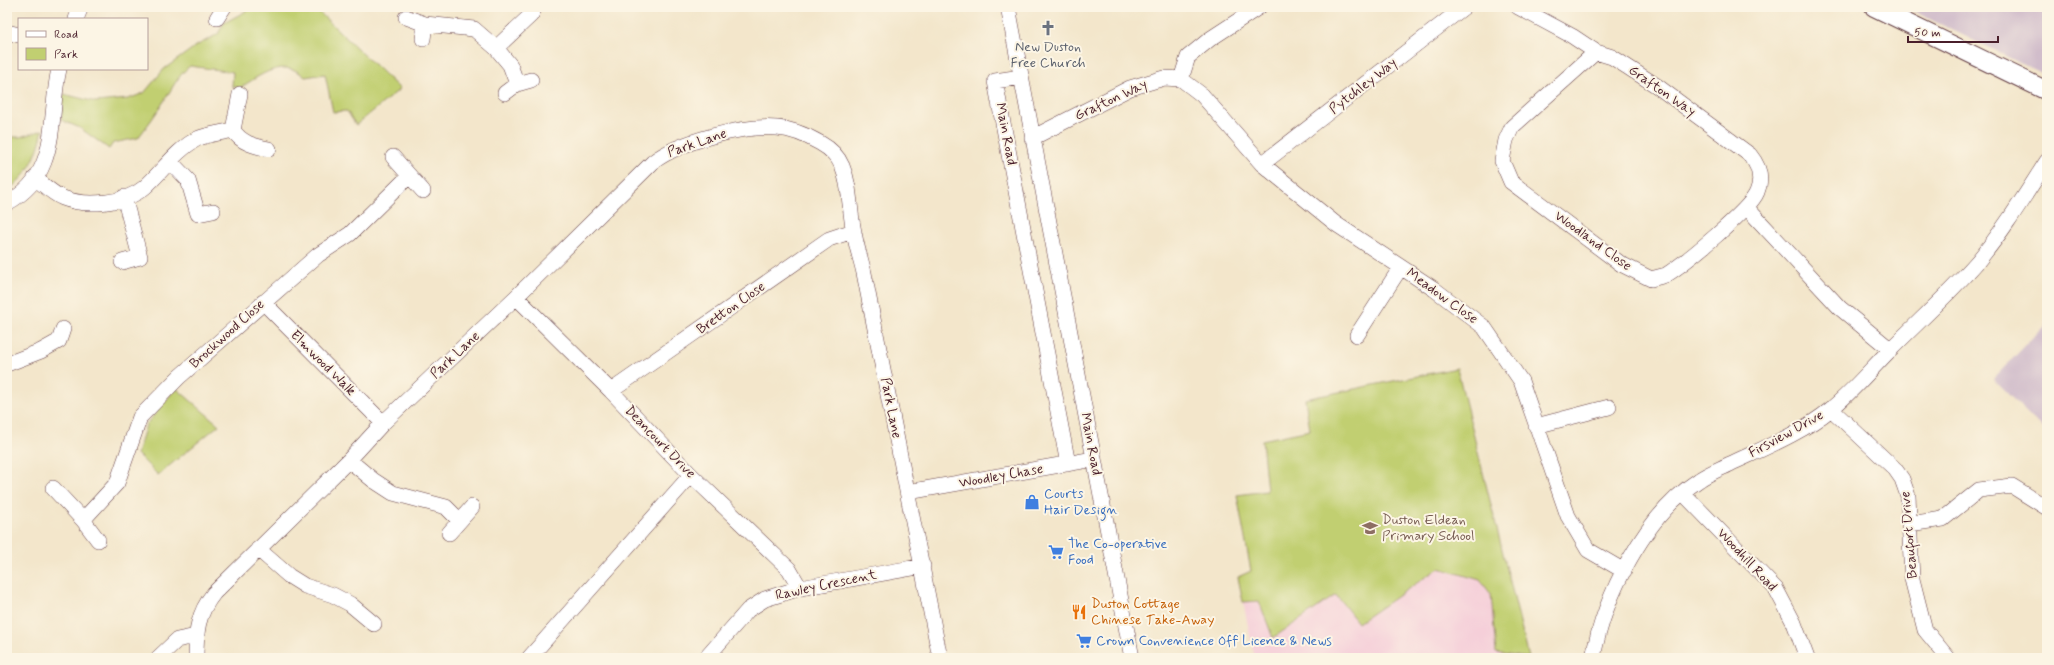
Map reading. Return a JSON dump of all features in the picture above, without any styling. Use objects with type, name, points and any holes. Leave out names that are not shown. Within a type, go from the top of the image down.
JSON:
[{"type":"main road","points":[[1874,7],[2047,92]]},
{"type":"street","points":[[76,18],[81,7]]},
{"type":"street","points":[[496,48],[531,15],[535,7]]},
{"type":"street","name":"Main Road","points":[[1008,7],[1132,658]]},
{"type":"street","points":[[1181,79],[1188,57],[1210,39],[1259,7]]},
{"type":"street","name":"Pytchley Way","points":[[1262,164],[1464,7]]},
{"type":"street","name":"Grafton Way","points":[[1518,7],[1572,36],[1596,52],[1612,57],[1657,86],[1750,155],[1759,166],[1759,179],[1757,192],[1747,208]]},
{"type":"street","points":[[406,17],[425,24],[474,29],[496,48],[510,65],[518,85]]},
{"type":"street","points":[[423,39],[425,24]]},
{"type":"street","points":[[7,32],[18,35]]},
{"type":"street","name":"Woodland Close","points":[[1596,52],[1512,128],[1506,140],[1502,161],[1511,182],[1621,264],[1651,279],[1666,275],[1676,269],[1747,208]]},
{"type":"street","points":[[7,203],[26,190],[35,178],[48,154],[51,140],[55,86],[59,70]]},
{"type":"street","name":"Main Road","points":[[1020,76],[995,82],[1026,235],[1068,464]]},
{"type":"street","name":"Grafton Way","points":[[1032,138],[1130,88],[1164,78],[1181,79]]},
{"type":"street","name":"Meadow Close","points":[[1181,79],[1202,95],[1262,164],[1336,224],[1401,267],[1484,327],[1521,381],[1568,516],[1588,550],[1624,572]]},
{"type":"street","points":[[240,94],[232,130],[238,138],[245,142],[256,147],[269,149]]},
{"type":"street","name":"Park Lane","points":[[196,658],[196,636],[204,605],[214,592],[349,460],[383,423],[516,297],[653,162],[663,154],[724,133],[740,130],[777,128],[799,133],[824,145],[836,156],[842,166],[848,187],[853,231],[864,273],[940,658]]},
{"type":"street","points":[[35,178],[61,197],[77,202],[92,203],[124,197],[144,188],[180,151],[198,138],[232,130]]},
{"type":"street","points":[[393,157],[423,191]]},
{"type":"street","points":[[170,161],[188,180],[198,214],[213,211]]},
{"type":"street","name":"Firsview Drive","points":[[1593,658],[1596,639],[1607,607],[1642,540],[1656,522],[1683,493],[1700,479],[1794,433],[1831,409],[1977,262],[2001,232],[2047,161]]},
{"type":"street","name":"Brockwood Close","points":[[83,520],[117,484],[140,417],[179,377],[263,302],[318,255],[350,234],[410,176]]},
{"type":"street","points":[[122,262],[140,257],[124,197]]},
{"type":"street","points":[[1747,208],[1840,308],[1890,350]]},
{"type":"street","points":[[1026,235],[1050,230]]},
{"type":"street","name":"Bretton Close","points":[[612,391],[829,239],[853,231]]},
{"type":"street","points":[[1357,335],[1401,267]]},
{"type":"street","name":"Deancourt Drive","points":[[516,297],[612,391],[690,474],[789,569],[800,588]]},
{"type":"street","name":"Elmwood Walk","points":[[263,302],[383,423]]},
{"type":"street","points":[[7,364],[41,351],[59,341],[63,329]]},
{"type":"street","points":[[1536,426],[1609,407]]},
{"type":"street","name":"Beaufort Drive","points":[[1831,409],[1895,469],[1902,479],[1908,496],[1912,579],[1925,630],[1948,658]]},
{"type":"street","name":"Woodley Chase","points":[[908,492],[1094,459]]},
{"type":"street","points":[[349,460],[373,480],[393,493],[446,507],[459,520]]},
{"type":"street","points":[[529,658],[690,474]]},
{"type":"street","points":[[1909,524],[1943,519],[1980,490],[2006,486],[2012,486],[2047,508]]},
{"type":"street","points":[[53,488],[83,520],[98,540]]},
{"type":"street","name":"Woodhill Road","points":[[1683,493],[1776,589],[1794,623],[1803,657]]},
{"type":"street","points":[[449,532],[472,507]]},
{"type":"street","points":[[258,550],[288,576],[306,586],[333,595],[350,604],[374,624]]},
{"type":"street","name":"Rawley Crescent","points":[[706,658],[748,610],[765,600],[800,588],[923,566]]},
{"type":"street","points":[[158,658],[177,640],[196,636]]},
{"type":"shaded area","points":[[1905,7],[2047,7],[2047,76]]},
{"type":"shaded area","points":[[2047,323],[2047,433],[1993,379]]},
{"type":"shaded area","name":"Duston Eldean Primary School","points":[[1457,368],[1529,658],[1247,658],[1254,655],[1238,577],[1251,571],[1237,495],[1267,491],[1262,440],[1310,430],[1305,399]]},
{"type":"green space","points":[[245,7],[325,7],[320,13],[400,89],[356,125],[347,111],[333,112],[325,74],[305,77],[297,71],[289,68],[280,68],[272,70],[256,78],[240,88],[232,86],[233,72],[190,66],[179,78],[158,111],[138,138],[113,143],[109,149],[80,128],[61,120],[63,94],[96,102],[128,99],[144,93],[164,69],[196,46],[218,34],[224,23],[246,11]]},
{"type":"green space","points":[[43,130],[38,149],[31,164],[15,185],[7,191],[7,137],[20,137]]},
{"type":"green space","name":"Duston Eldean Primary School","points":[[1457,368],[1529,658],[1496,653],[1491,594],[1480,580],[1439,568],[1358,623],[1336,595],[1273,638],[1259,601],[1243,602],[1238,577],[1251,571],[1237,495],[1267,491],[1262,440],[1310,430],[1305,399]]},
{"type":"green space","points":[[176,388],[219,425],[158,475],[137,454],[146,425]]},
{"type":"place","name":"New Duston Free Church","points":[[1048,28]]},
{"type":"place","name":"Courts Hair Design","points":[[1032,502]]},
{"type":"place","name":"Duston Eldean Primary School","points":[[1370,528]]},
{"type":"place","name":"The Co-operative Food","points":[[1056,552]]},
{"type":"place","name":"Duston Cottage Chinese Take-Away","points":[[1079,612]]},
{"type":"place","name":"Crown Convenience Off Licence & News","points":[[1084,641]]}]
